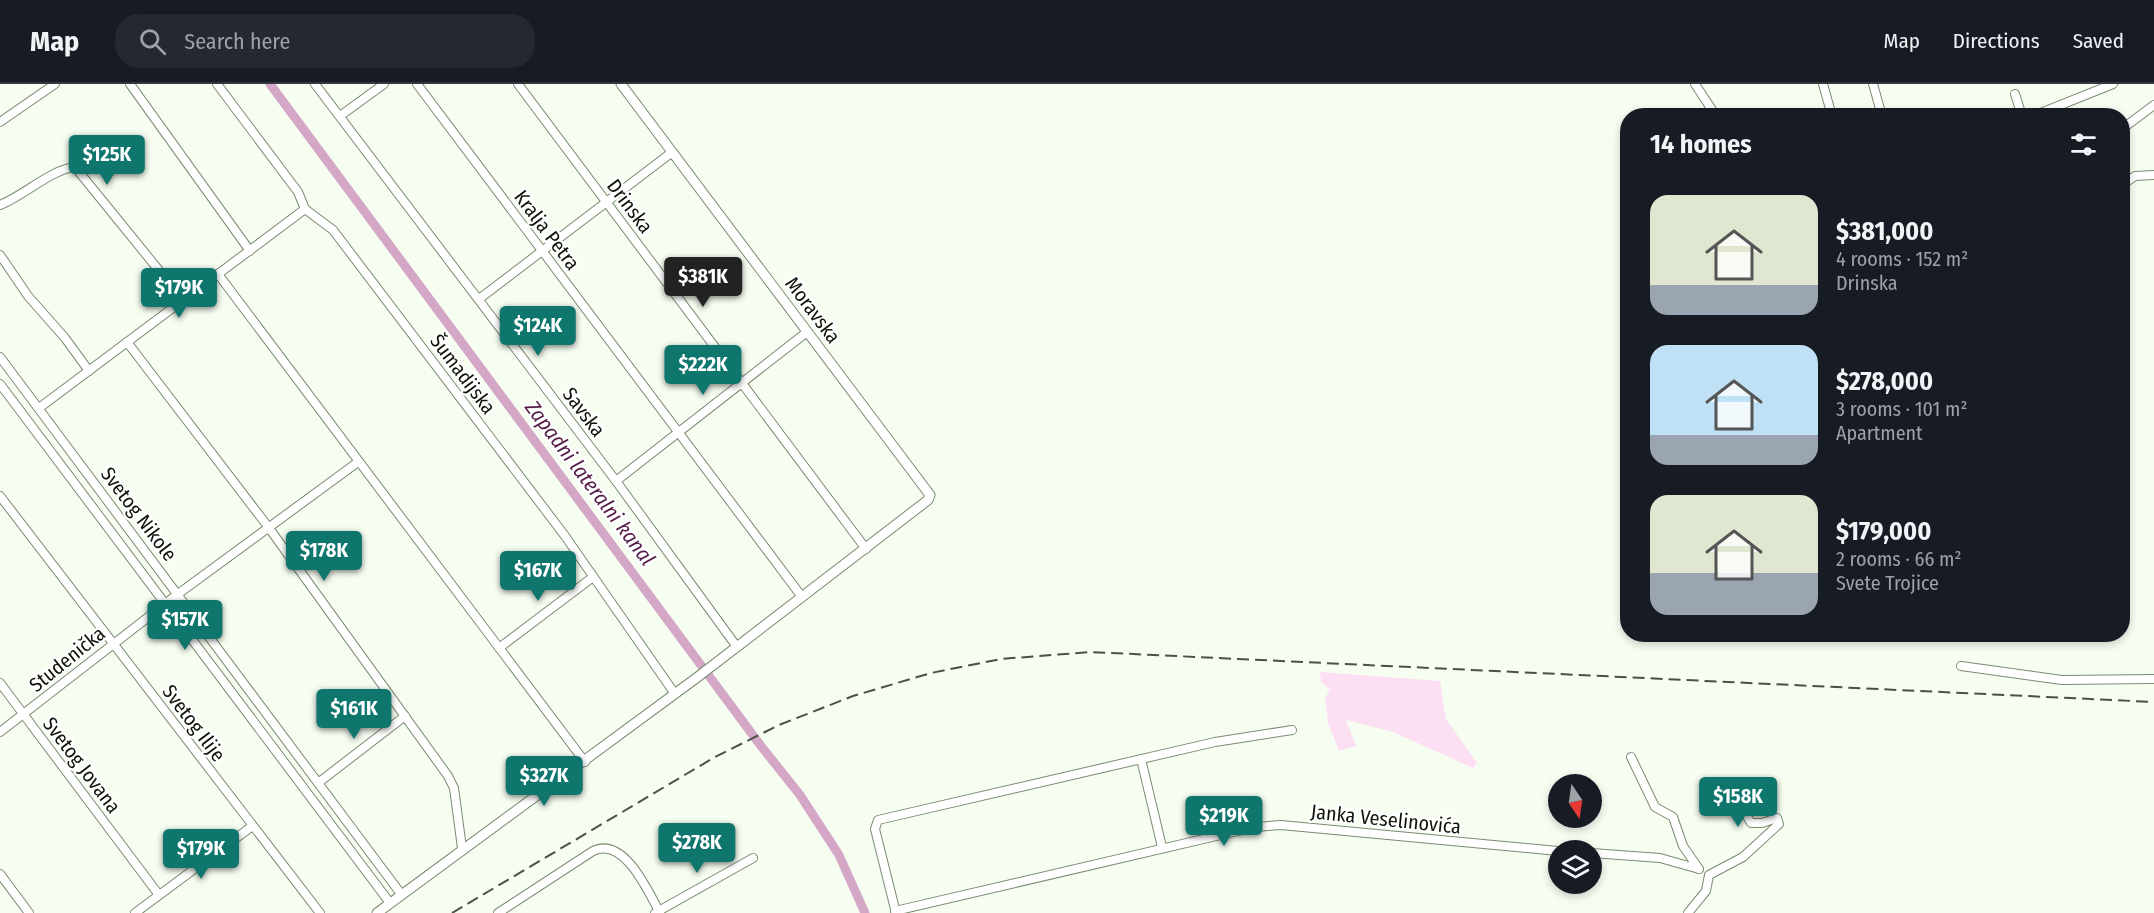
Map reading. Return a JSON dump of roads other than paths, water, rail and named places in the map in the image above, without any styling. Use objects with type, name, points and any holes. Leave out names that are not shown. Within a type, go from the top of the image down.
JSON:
[{"type":"street","points":[[0,122],[55,84]]},
{"type":"street","points":[[130,84],[250,250]]},
{"type":"street","name":"Šumadijska","points":[[217,84],[298,192],[305,209],[333,230],[565,536],[675,694]]},
{"type":"street","name":"Savska","points":[[315,84],[616,481],[737,647]]},
{"type":"street","points":[[340,116],[384,84]]},
{"type":"street","name":"Kralja Petra","points":[[417,84],[802,597]]},
{"type":"street","name":"Drinska","points":[[518,84],[866,549]]},
{"type":"street","name":"Moravska","points":[[621,84],[807,333],[926,487],[930,495],[928,500],[866,549]]},
{"type":"street","points":[[1695,84],[1711,108]]},
{"type":"street","points":[[1823,84],[1830,108]]},
{"type":"street","points":[[1873,84],[1880,108]]},
{"type":"street","points":[[2053,108],[2113,84]]},
{"type":"street","points":[[2015,94],[2019,108]]},
{"type":"street","points":[[2130,123],[2154,105]]},
{"type":"street","points":[[478,299],[671,153]]},
{"type":"street","points":[[0,205],[20,197],[60,171],[75,167],[183,300]]},
{"type":"street","points":[[2130,179],[2135,176],[2154,175]]},
{"type":"street","points":[[39,408],[305,209]]},
{"type":"street","points":[[0,255],[28,296],[65,338],[89,371]]},
{"type":"street","points":[[218,274],[585,762]]},
{"type":"street","points":[[616,481],[807,333]]},
{"type":"street","points":[[127,342],[269,528],[451,782],[462,848]]},
{"type":"street","name":"Svetog Nikole","points":[[0,357],[401,894]]},
{"type":"street","points":[[0,384],[390,903]]},
{"type":"street","name":"Studenička","points":[[0,732],[178,594],[358,462]]},
{"type":"street","name":"Svetog Ilije","points":[[0,496],[320,913]]},
{"type":"street","points":[[377,913],[462,848],[585,762],[866,549]]},
{"type":"street","points":[[499,648],[593,577]]},
{"type":"street","points":[[1961,666],[1971,665],[2043,679],[2154,679]]},
{"type":"street","name":"Svetog Jovana","points":[[0,683],[159,895]]},
{"type":"street","points":[[318,783],[405,716]]},
{"type":"street","points":[[896,912],[875,830],[879,820],[1215,742],[1292,730]]},
{"type":"street","points":[[1631,757],[1655,807],[1673,818],[1683,846],[1699,869]]},
{"type":"street","points":[[1141,759],[1162,847]]},
{"type":"street","points":[[1709,875],[1743,857],[1779,824],[1777,818],[1762,823],[1751,823],[1734,795]]},
{"type":"street","name":"Janka Veselinovića","points":[[896,912],[1162,847],[1255,827],[1281,825],[1548,850]]},
{"type":"street","points":[[135,913],[251,826]]},
{"type":"street","points":[[498,913],[593,851],[607,848],[616,850],[625,857],[658,912],[753,858]]},
{"type":"street","points":[[1602,854],[1660,858],[1699,869],[1709,875]]},
{"type":"street","points":[[0,874],[29,913]]},
{"type":"street","points":[[1688,913],[1706,891],[1709,875]]},
{"type":"waterway","name":"Zapadni lateralni kanal","points":[[270,84],[761,746],[800,795],[839,855],[865,913]]},
{"type":"railway","points":[[452,913],[715,757],[779,725],[853,696],[931,673],[1001,659],[1090,652],[2154,702]]}]
